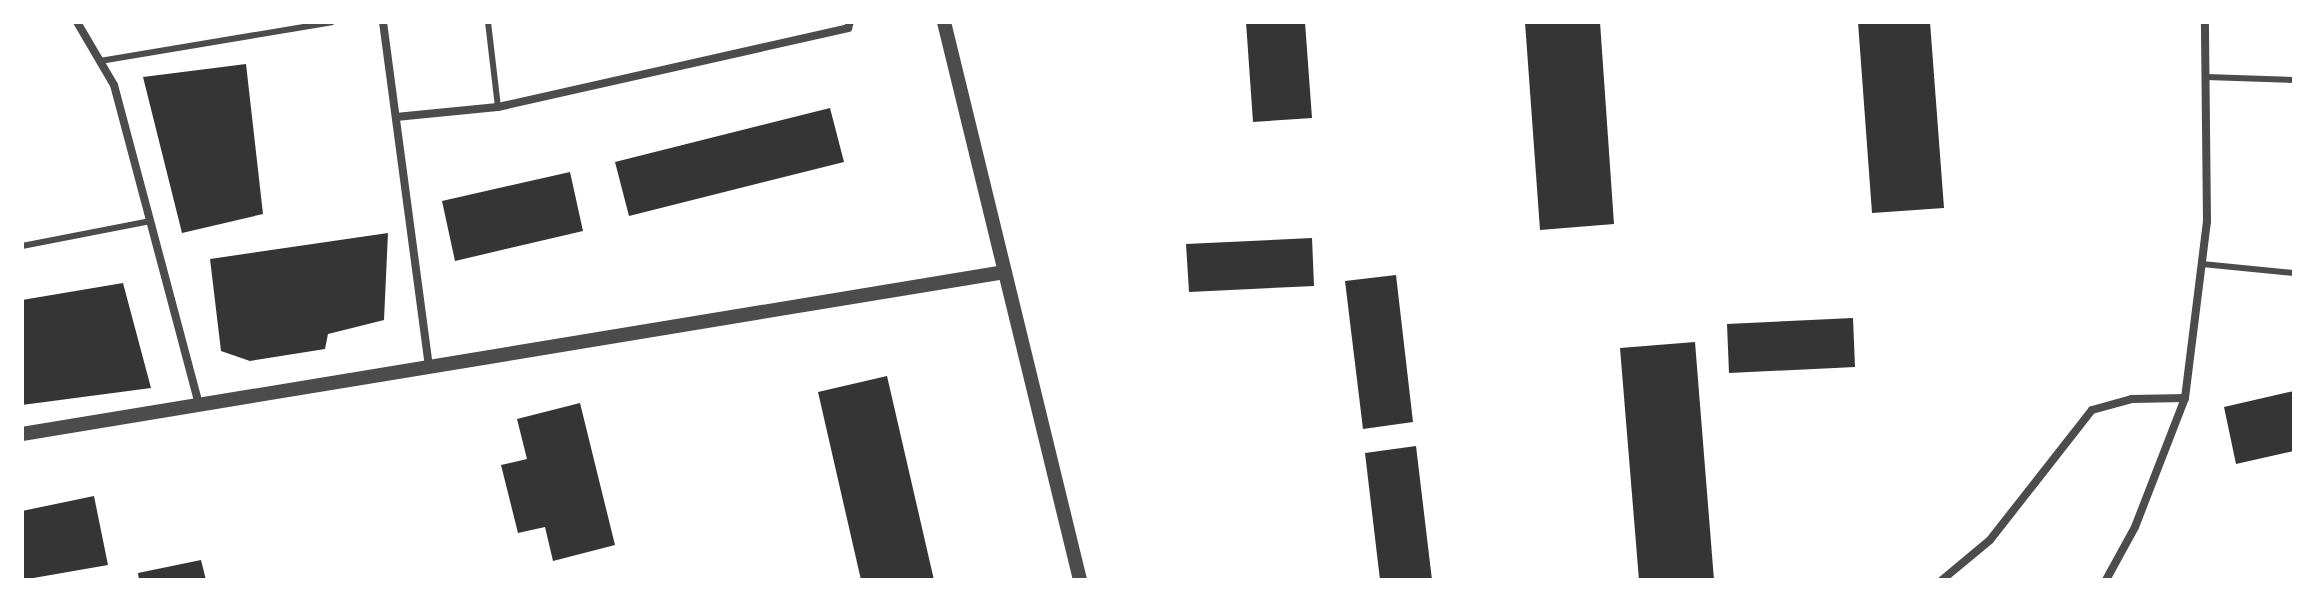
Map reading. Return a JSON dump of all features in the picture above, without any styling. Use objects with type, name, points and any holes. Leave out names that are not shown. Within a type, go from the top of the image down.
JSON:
[{"type":"street","points":[[77,22],[114,85],[200,406]]},
{"type":"street","points":[[383,22],[429,369]]},
{"type":"street","points":[[396,117],[498,107],[848,28],[850,22]]},
{"type":"street","points":[[944,22],[1080,580]]},
{"type":"street","points":[[2106,580],[2135,527],[2185,398],[2207,222],[2205,22]]},
{"type":"street","points":[[22,434],[1005,272]]},
{"type":"street","points":[[1942,580],[1990,540],[2092,410],[2132,399],[2185,398]]},
{"type":"lane","points":[[100,61],[332,22]]},
{"type":"lane","points":[[488,22],[498,107]]},
{"type":"lane","points":[[2206,77],[2294,80]]},
{"type":"lane","points":[[22,246],[151,221]]},
{"type":"lane","points":[[2202,264],[2294,273]]},
{"type":"building","points":[[1246,22],[1305,22],[1312,118],[1253,122]]},
{"type":"building","points":[[1525,22],[1600,22],[1614,224],[1540,230]]},
{"type":"building","points":[[1858,22],[1930,22],[1944,208],[1872,213]]},
{"type":"building","points":[[246,64],[263,214],[182,233],[143,77]]},
{"type":"building","points":[[830,108],[844,162],[629,216],[615,162]]},
{"type":"building","points":[[570,172],[583,231],[455,261],[442,201]]},
{"type":"building","points":[[388,233],[384,320],[328,334],[325,349],[250,361],[221,351],[210,259]]},
{"type":"building","points":[[1312,238],[1314,286],[1189,292],[1186,244]]},
{"type":"building","points":[[1396,275],[1413,422],[1363,429],[1345,281]]},
{"type":"building","points":[[123,283],[151,388],[22,405],[22,300]]},
{"type":"building","points":[[1853,318],[1855,367],[1729,373],[1727,324]]},
{"type":"building","points":[[1695,342],[1714,580],[1639,580],[1620,348]]},
{"type":"building","points":[[887,376],[934,580],[861,580],[818,392]]},
{"type":"building","points":[[2294,391],[2294,451],[2236,464],[2224,407]]},
{"type":"building","points":[[580,403],[615,545],[553,561],[545,527],[518,533],[501,465],[527,459],[517,419]]},
{"type":"building","points":[[1416,446],[1432,580],[1380,580],[1365,453]]},
{"type":"building","points":[[94,496],[108,565],[22,580],[22,511]]},
{"type":"building","points":[[201,560],[206,580],[139,580],[138,573]]}]
